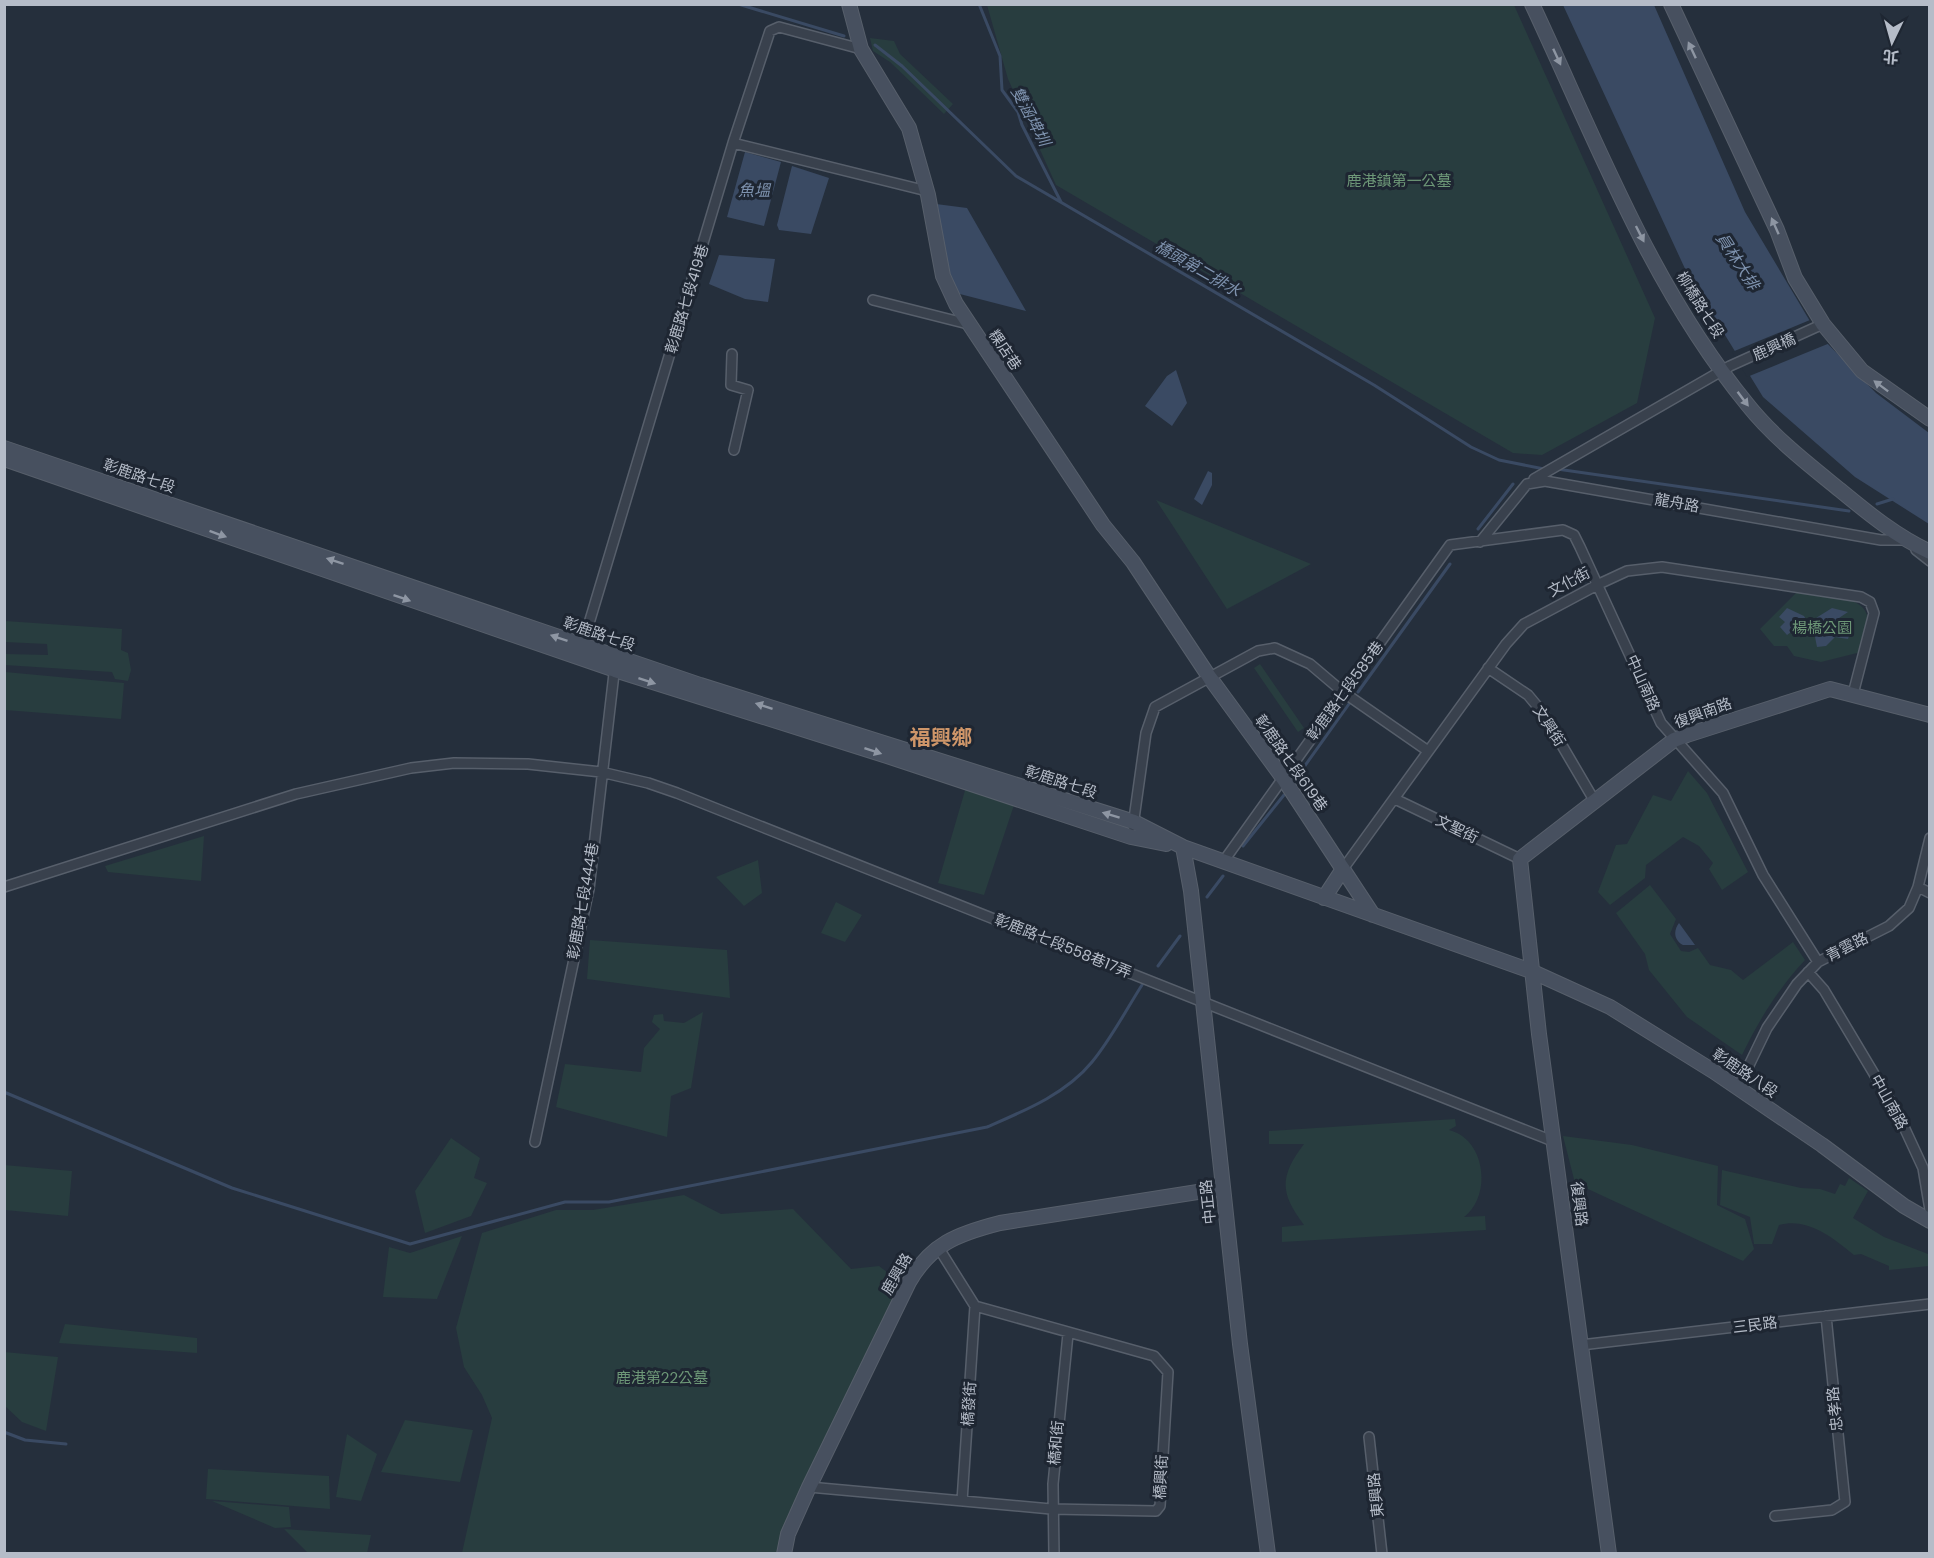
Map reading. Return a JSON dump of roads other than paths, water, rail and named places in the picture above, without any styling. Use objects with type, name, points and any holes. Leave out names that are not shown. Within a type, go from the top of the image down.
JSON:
[{"type":"main road","name":"粿店巷","points":[[849,4],[861,50],[909,128],[927,190],[942,276],[968,324],[1210,678]]},
{"type":"main road","name":"柳橋路七段","points":[[1532,4],[1654,262],[1684,315],[1727,369],[1747,405],[1794,453],[1900,538],[1929,552]]},
{"type":"main road","points":[[1671,4],[1820,326],[1862,371],[1929,419]]},
{"type":"main road","name":"彰鹿路七段","points":[[4,448],[615,664],[1131,837],[1183,847]]},
{"type":"main road","name":"彰鹿路七段","points":[[4,459],[581,652]]},
{"type":"main road","name":"彰鹿路七段","points":[[615,664],[1134,822],[1183,847],[1531,971]]},
{"type":"main road","name":"彰鹿路七段619巷","points":[[1210,678],[1283,778],[1373,915]]},
{"type":"main road","name":"復興南路","points":[[1520,859],[1674,740],[1830,689],[1929,715]]},
{"type":"main road","name":"中正路","points":[[1183,847],[1191,891],[1240,1344],[1268,1554]]},
{"type":"main road","name":"復興路","points":[[1520,859],[1531,971],[1609,1554]]},
{"type":"main road","name":"文化街","points":[[1324,898],[1343,869]]},
{"type":"main road","name":"彰鹿路八段","points":[[1531,971],[1632,1019],[1822,1145],[1904,1206],[1929,1221]]},
{"type":"main road","name":"鹿興路","points":[[783,1554],[788,1534],[809,1487],[909,1282],[922,1260],[938,1247],[968,1232],[1000,1223],[1223,1188]]},
{"type":"street","name":"彰鹿路七段419巷","points":[[581,652],[733,143],[770,31],[778,27],[861,50]]},
{"type":"street","points":[[733,143],[927,190]]},
{"type":"street","points":[[873,300],[968,324]]},
{"type":"street","name":"鹿興橋","points":[[1527,484],[1727,369],[1820,326]]},
{"type":"street","points":[[732,354],[731,385],[748,390],[734,450]]},
{"type":"street","name":"龍舟路","points":[[1527,484],[1557,482],[1881,540],[1900,538]]},
{"type":"street","points":[[1480,542],[1527,484]]},
{"type":"street","name":"中山南路","points":[[1480,542],[1563,530],[1574,535],[1599,584],[1661,723],[1723,793],[1763,875],[1818,962]]},
{"type":"street","points":[[1900,538],[1929,561]]},
{"type":"street","name":"彰鹿路七段585巷","points":[[1223,862],[1450,545],[1480,542]]},
{"type":"street","name":"文化街","points":[[1343,869],[1488,668],[1524,624],[1627,571],[1662,567],[1862,597],[1869,602],[1874,613],[1853,694]]},
{"type":"street","points":[[1131,837],[1150,721],[1155,707],[1258,651],[1275,648],[1310,664],[1343,692],[1428,751]]},
{"type":"street","name":"彰鹿路七段444巷","points":[[535,1142],[589,890],[615,664]]},
{"type":"street","name":"文興街","points":[[1488,668],[1528,695],[1543,713],[1594,800]]},
{"type":"street","name":"彰鹿路七段558巷17弄","points":[[4,887],[296,794],[411,768],[454,763],[495,763],[601,772],[648,783],[677,793],[1555,1142]]},
{"type":"street","name":"文聖街","points":[[1395,799],[1520,859]]},
{"type":"street","name":"青雲路","points":[[1738,1088],[1767,1028],[1808,972],[1818,962],[1900,918],[1909,908],[1918,887],[1929,838]]},
{"type":"street","points":[[1918,887],[1929,892]]},
{"type":"street","name":"中山南路","points":[[1808,972],[1824,990],[1898,1114],[1926,1168],[1929,1210]]},
{"type":"street","points":[[938,1247],[975,1306]]},
{"type":"street","name":"三民路","points":[[1581,1345],[1929,1304]]},
{"type":"street","name":"橋興街","points":[[809,1487],[1052,1509],[1156,1511],[1160,1506],[1168,1372],[1154,1356],[1068,1334],[975,1306]]},
{"type":"street","name":"橋發街","points":[[962,1501],[975,1306]]},
{"type":"street","name":"忠孝路","points":[[1775,1516],[1832,1510],[1845,1502],[1826,1316]]},
{"type":"street","name":"橋和街","points":[[1054,1554],[1052,1509],[1057,1425],[1068,1334]]},
{"type":"street","name":"東興路","points":[[1369,1437],[1382,1554]]},
{"type":"water","name":"員林大排","points":[[1563,5],[1654,5],[1745,212],[1817,333],[1876,393],[1929,433],[1929,524],[1855,477],[1763,397],[1687,273]]},
{"type":"water","name":"魚塭","points":[[745,152],[781,162],[764,226],[727,217]]},
{"type":"water","name":"魚塭","points":[[792,166],[829,178],[811,234],[779,230],[777,225]]},
{"type":"water","points":[[936,204],[967,208],[1026,311],[956,293],[948,273]]},
{"type":"water","points":[[719,255],[775,259],[768,302],[745,299],[709,284]]},
{"type":"water","points":[[1176,370],[1187,403],[1172,426],[1145,406],[1167,376]]},
{"type":"water","points":[[1208,471],[1212,473],[1212,485],[1202,505],[1194,499]]},
{"type":"water","points":[[1787,608],[1804,616],[1808,623],[1832,608],[1848,612],[1836,620],[1843,628],[1853,622],[1848,639],[1835,637],[1826,646],[1817,647],[1815,637],[1798,627],[1787,635],[1780,627],[1785,622],[1779,617]]},
{"type":"water","points":[[1679,923],[1695,945],[1683,945],[1678,941],[1675,932]]},
{"type":"waterway","name":"橋頭第二排水","points":[[738,4],[844,36]]},
{"type":"waterway","name":"雙涵埤圳","points":[[979,4],[1000,56],[1002,90],[1018,112],[1022,125],[1061,202]]},
{"type":"waterway","name":"橋頭第二排水","points":[[875,45],[902,66],[1016,176],[1374,385],[1471,447],[1499,460],[1544,469]]},
{"type":"waterway","points":[[1557,469],[1849,511]]},
{"type":"waterway","points":[[1478,529],[1513,484]]},
{"type":"waterway","points":[[1877,504],[1893,499]]},
{"type":"waterway","points":[[1358,692],[1450,564]]},
{"type":"waterway","points":[[1294,781],[1349,704]]},
{"type":"waterway","points":[[1243,846],[1284,795]]},
{"type":"waterway","points":[[1207,897],[1223,876]]},
{"type":"waterway","points":[[1158,966],[1180,936]]},
{"type":"waterway","points":[[4,1092],[232,1188],[410,1244],[565,1202],[609,1202],[987,1127],[1044,1100],[1082,1073],[1106,1044],[1142,985]]},
{"type":"waterway","points":[[4,1432],[25,1440],[66,1444]]},
{"type":"district","name":"福興鄉","points":[[941,738]]},
{"type":"park label","name":"鹿港鎮第一公墓","points":[[1399,181]]},
{"type":"park label","name":"楊橋公園","points":[[1822,628]]},
{"type":"park label","name":"鹿港第22公墓","points":[[662,1378]]}]
